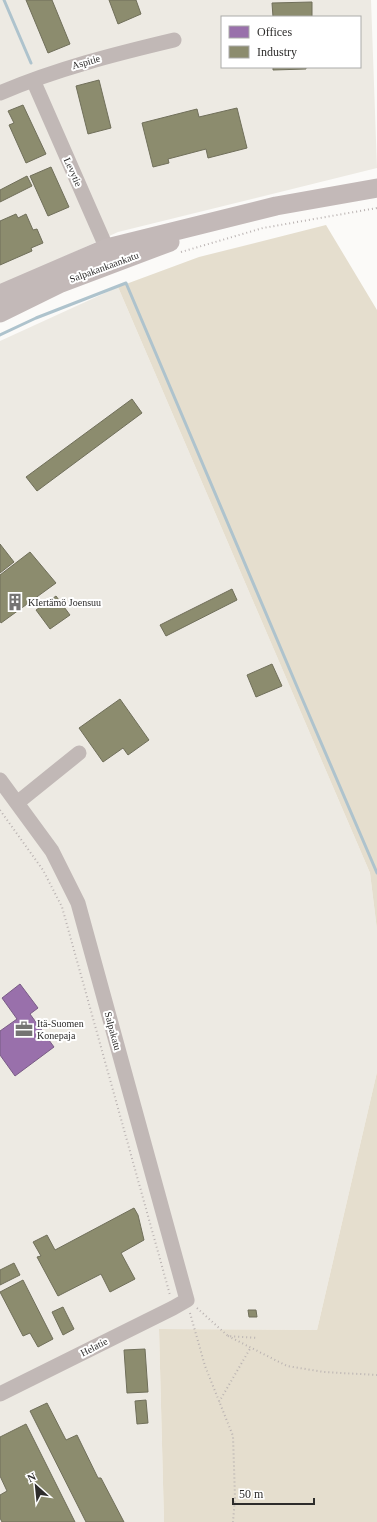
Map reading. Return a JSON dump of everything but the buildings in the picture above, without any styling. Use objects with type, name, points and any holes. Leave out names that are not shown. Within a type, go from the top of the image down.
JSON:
[{"type":"main road","name":"Salpakankaankatu","points":[[0,294],[208,222],[276,206],[377,188]]},
{"type":"main road","name":"Salpakankaankatu","points":[[0,313],[62,283],[110,255]]},
{"type":"street","name":"Aspitie","points":[[0,93],[33,80],[95,60],[174,40]]},
{"type":"street","name":"Levytie","points":[[33,80],[110,255]]},
{"type":"street","points":[[16,803],[79,753]]},
{"type":"street","name":"Salpakatu","points":[[0,780],[52,851],[78,903],[187,1300]]},
{"type":"street","name":"Helatie","points":[[0,1394],[187,1300]]},
{"type":"path","points":[[175,254],[196,246],[263,228],[377,208]]},
{"type":"path","points":[[0,810],[43,870],[62,907],[173,1308]]},
{"type":"path","points":[[187,1300],[228,1336],[287,1366],[324,1372],[377,1375]]},
{"type":"path","points":[[187,1300],[205,1366],[233,1436],[235,1498],[233,1522]]},
{"type":"path","points":[[228,1336],[258,1338]]},
{"type":"path","points":[[219,1402],[251,1347]]},
{"type":"shaded area","points":[[0,0],[371,0],[377,168],[118,232],[0,286]]},
{"type":"shaded area","points":[[326,225],[377,310],[377,930],[370,873],[118,287],[199,257]]},
{"type":"shaded area","points":[[118,287],[370,873],[377,930],[377,1072],[317,1330],[159,1329],[164,1522],[0,1522],[0,341]]},
{"type":"shaded area","points":[[377,1072],[377,1522],[164,1522],[159,1329],[317,1330]]},
{"type":"waterway","points":[[4,0],[31,63]]},
{"type":"waterway","points":[[0,335],[36,318],[126,283],[377,873]]},
{"type":"place","name":"KIertämö Joensuu","points":[[15,602]]},
{"type":"place","name":"Itä-Suomen Konepaja","points":[[24,1029]]}]
